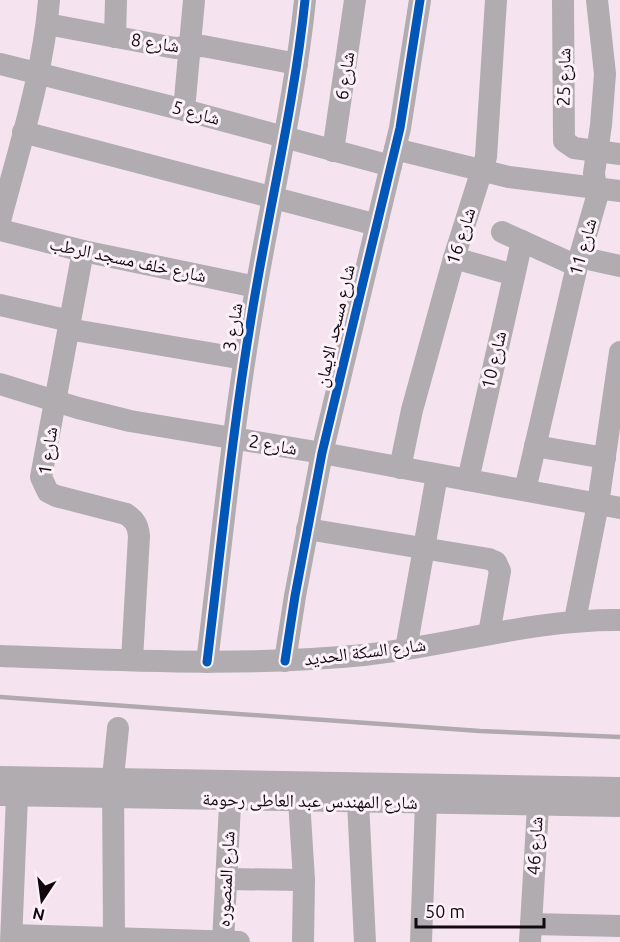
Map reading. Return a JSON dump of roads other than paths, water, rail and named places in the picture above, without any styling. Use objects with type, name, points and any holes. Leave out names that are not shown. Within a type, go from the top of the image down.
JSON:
[{"type":"street","points":[[0,220],[8,155],[23,132],[39,74],[49,0]]},
{"type":"street","points":[[115,36],[116,0]]},
{"type":"street","points":[[184,110],[194,0]]},
{"type":"street","name":"شارع 3","points":[[207,662],[244,359],[272,196],[285,137],[305,0]]},
{"type":"street","name":"شارع 6","points":[[333,151],[355,0]]},
{"type":"street","name":"شارع مسجد الايمان","points":[[285,661],[322,453],[393,158],[404,105],[420,0]]},
{"type":"street","name":"شارع 16","points":[[400,468],[412,410],[454,258],[483,170],[488,138],[496,0]]},
{"type":"street","name":"شارع 25","points":[[563,0],[564,141],[574,148],[597,151]]},
{"type":"street","name":"شارع 11","points":[[525,490],[578,261],[597,201],[594,173],[612,47],[597,0]]},
{"type":"street","name":"شارع 8","points":[[47,24],[175,48],[203,46],[297,64]]},
{"type":"street","name":"شارع 5","points":[[0,64],[184,110],[333,151],[483,170],[532,181],[620,191]]},
{"type":"street","points":[[23,132],[376,225]]},
{"type":"street","points":[[597,151],[620,154]]},
{"type":"street","name":"شارع خلف مسجد الرطب","points":[[0,230],[84,251],[256,287]]},
{"type":"street","name":"شارع 10","points":[[468,480],[514,274],[512,236],[578,261]]},
{"type":"street","name":"شارع 1","points":[[84,251],[41,477],[48,492],[126,514],[134,519],[138,526],[132,660]]},
{"type":"street","points":[[454,258],[514,274]]},
{"type":"street","points":[[578,261],[620,266]]},
{"type":"street","points":[[0,305],[69,325],[244,359]]},
{"type":"street","points":[[575,620],[610,456],[620,352]]},
{"type":"street","name":"شارع 2","points":[[0,384],[130,421],[322,453],[620,508]]},
{"type":"street","points":[[535,446],[610,456]]},
{"type":"street","points":[[406,649],[438,474]]},
{"type":"street","points":[[307,529],[489,559],[499,566],[489,634]]},
{"type":"street","name":"شارع السكة الحديد","points":[[0,656],[207,662],[285,661],[406,649],[575,620],[620,620]]},
{"type":"street","points":[[102,939],[118,728]]},
{"type":"street","name":"شارع المهندس عبد العاطى رحومة","points":[[0,777],[113,787],[538,796],[620,806]]},
{"type":"street","name":"شارع المهندس عبد العاطى رحومة","points":[[9,795],[113,787]]},
{"type":"street","name":"شارع المهندس عبد العاطى رحومة","points":[[230,790],[298,800],[426,804],[620,788]]},
{"type":"street","name":"شارع المنصوره","points":[[229,942],[226,879],[230,790]]},
{"type":"street","points":[[9,795],[11,938],[229,942]]},
{"type":"street","name":"شارع 46","points":[[531,933],[538,796]]},
{"type":"street","points":[[298,800],[304,880],[303,942]]},
{"type":"street","points":[[358,802],[365,942]]},
{"type":"street","points":[[422,942],[426,804]]},
{"type":"street","points":[[226,879],[304,880]]},
{"type":"street","points":[[531,933],[620,926]]},
{"type":"railway","points":[[0,697],[480,731],[620,737]]}]
